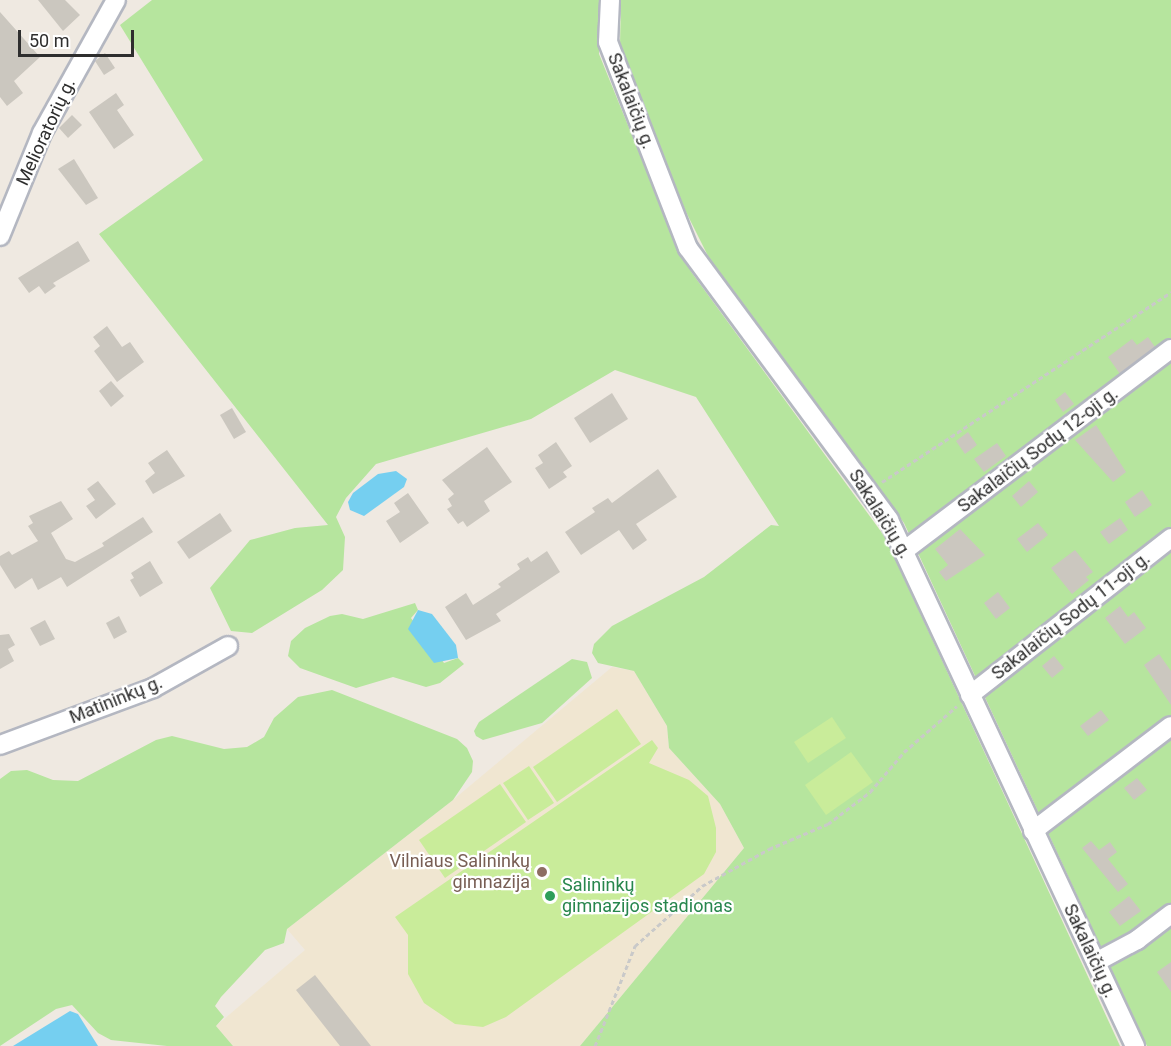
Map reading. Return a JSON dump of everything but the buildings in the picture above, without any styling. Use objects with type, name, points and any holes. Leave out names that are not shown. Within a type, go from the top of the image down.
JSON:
[{"type":"street","name":"Melioratorių g.","points":[[0,236],[42,133],[116,0]]},
{"type":"street","name":"Sakalaičių g.","points":[[610,0],[608,42],[688,248],[869,491],[905,550],[1033,831],[1135,1046]]},
{"type":"street","name":"Sakalaičių Sodų 12-oji g.","points":[[905,550],[1171,349]]},
{"type":"street","name":"Sakalaičių Sodų 11-oji g.","points":[[970,695],[1171,538]]},
{"type":"street","name":"Matininkų g.","points":[[0,745],[153,688],[228,646]]},
{"type":"street","points":[[1033,831],[1171,726]]},
{"type":"street","points":[[1096,962],[1137,940],[1171,914]]},
{"type":"path","points":[[869,491],[1171,292]]},
{"type":"path","points":[[595,1046],[635,946],[702,886],[836,817],[870,792],[904,752],[970,695]]},
{"type":"shaded area","name":"Vilniaus Salininkų gimnazija","points":[[612,667],[634,671],[667,726],[669,748],[720,804],[744,848],[580,1046],[233,1046],[216,1026],[305,950],[287,929],[453,800]]},
{"type":"green space","points":[[152,0],[599,0],[599,54],[675,241],[692,273],[885,537],[1120,1046],[580,1046],[744,848],[720,804],[669,748],[667,726],[634,671],[598,663],[592,653],[594,644],[612,626],[704,577],[771,525],[779,526],[696,397],[615,370],[531,419],[376,464],[346,498],[336,517],[345,537],[343,570],[322,590],[252,633],[231,631],[210,588],[250,540],[295,528],[328,525],[99,234],[203,160],[120,25]]},
{"type":"green space","points":[[621,0],[1171,0],[1171,1046],[1147,1046],[904,523],[712,264],[686,212],[624,59],[620,44]]},
{"type":"green space","points":[[415,603],[418,610],[411,618],[444,663],[458,658],[464,664],[440,683],[426,687],[393,677],[356,688],[300,668],[288,656],[291,641],[305,628],[330,616],[342,614],[363,619]]},
{"type":"green space","points":[[572,659],[587,662],[592,678],[542,723],[483,740],[476,736],[474,731],[479,722]]},
{"type":"green space","points":[[332,690],[457,739],[467,748],[473,761],[472,772],[453,800],[287,929],[284,943],[265,950],[221,997],[215,1006],[224,1017],[216,1026],[233,1046],[167,1046],[111,1040],[98,1033],[72,1005],[56,1009],[0,1046],[0,779],[11,771],[27,770],[53,780],[78,781],[156,740],[172,736],[224,749],[247,747],[264,737],[274,718],[298,697]]},
{"type":"green space","points":[[617,709],[641,744],[557,802],[533,767]]},
{"type":"green space","points":[[832,717],[846,738],[808,763],[794,742]]},
{"type":"green space","name":"Salininkų gimnazijos stadionas","points":[[652,740],[658,748],[649,763],[689,780],[708,796],[716,828],[716,852],[704,874],[506,1017],[483,1027],[455,1024],[424,1003],[408,974],[408,935],[395,917]]},
{"type":"green space","points":[[851,752],[873,782],[826,815],[805,785]]},
{"type":"green space","points":[[529,766],[554,803],[528,820],[503,783]]},
{"type":"green space","points":[[500,784],[526,822],[445,878],[419,840]]},
{"type":"water","points":[[396,471],[407,479],[404,487],[364,516],[350,510],[348,502],[353,493],[378,474]]},
{"type":"water","points":[[418,610],[432,614],[456,645],[458,658],[434,663],[408,629]]},
{"type":"water","points":[[70,1011],[78,1014],[98,1046],[13,1046]]},
{"type":"place","name":"Vilniaus Salininkų gimnazija","points":[[542,872]]},
{"type":"place","name":"Salininkų gimnazijos stadionas","points":[[550,896]]}]
